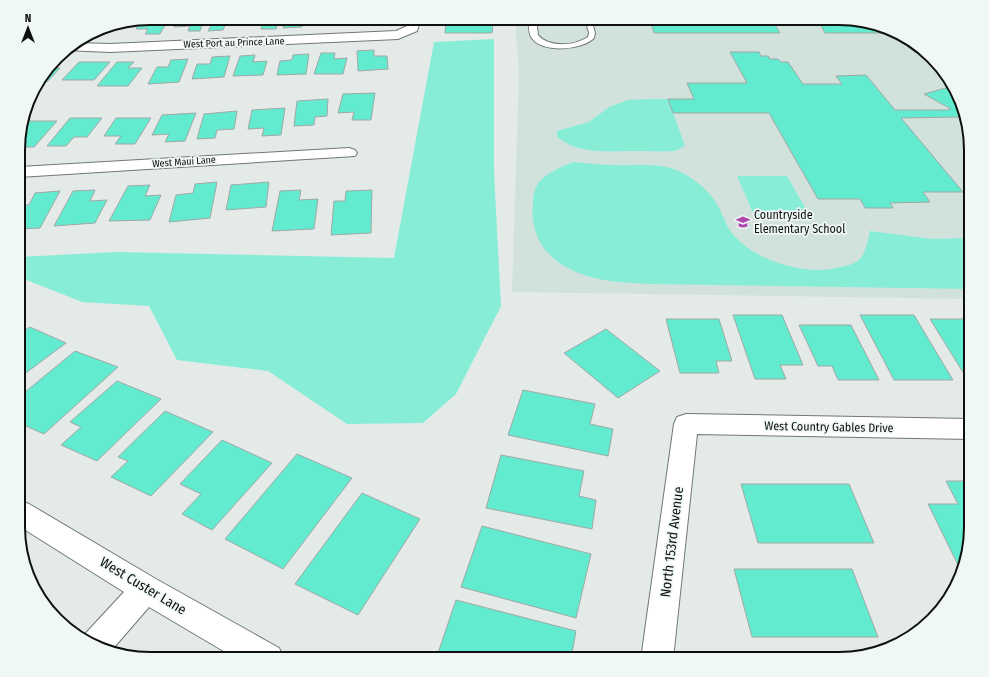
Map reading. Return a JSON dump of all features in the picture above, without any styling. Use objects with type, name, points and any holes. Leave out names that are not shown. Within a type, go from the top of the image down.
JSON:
[{"type":"street","name":"West Port au Prince Lane","points":[[80,47],[110,48],[398,35],[413,28],[414,25]]},
{"type":"street","name":"West Maui Lane","points":[[25,172],[349,153]]},
{"type":"street","name":"West Country Gables Drive","points":[[686,424],[964,429]]},
{"type":"street","name":"North 153rd Avenue","points":[[658,652],[686,424]]},
{"type":"street","name":"West Custer Lane","points":[[25,516],[146,589],[256,652]]},
{"type":"street","points":[[100,641],[146,589]]},
{"type":"lane","points":[[533,25],[534,35],[536,38],[546,43],[562,46],[582,43],[591,38],[592,33],[590,25]]},
{"type":"shaded area","name":"Countryside Elementary School","points":[[516,25],[847,25],[863,27],[894,38],[915,51],[933,68],[951,95],[960,118],[964,142],[964,299],[512,292],[519,73]]},
{"type":"green space","points":[[494,39],[494,173],[501,306],[456,394],[423,423],[347,424],[268,371],[177,360],[149,306],[82,302],[25,279],[25,257],[116,252],[394,258],[434,42]]},
{"type":"green space","points":[[668,99],[685,146],[675,151],[600,151],[582,149],[557,137],[557,131],[589,122],[609,107],[628,100]]},
{"type":"green space","points":[[573,162],[610,165],[649,165],[665,167],[681,172],[692,178],[710,194],[719,207],[729,229],[737,239],[748,248],[775,262],[804,269],[831,269],[850,265],[856,262],[863,255],[870,231],[932,239],[964,238],[964,289],[649,284],[597,279],[578,273],[559,263],[545,249],[536,232],[533,213],[534,191],[544,177],[558,168]]},
{"type":"green space","points":[[737,176],[787,176],[811,218],[756,220]]},
{"type":"building","points":[[165,25],[160,34],[145,34],[148,29],[136,29],[138,26]]},
{"type":"building","points":[[175,25],[202,25],[200,31],[188,31],[190,26],[174,27]]},
{"type":"building","points":[[211,25],[225,25],[223,30],[208,31]]},
{"type":"building","points":[[262,25],[277,25],[276,29],[261,29]]},
{"type":"building","points":[[284,25],[302,25],[302,27],[283,28]]},
{"type":"building","points":[[446,25],[493,25],[492,33],[445,33]]},
{"type":"building","points":[[652,25],[775,25],[780,33],[654,33]]},
{"type":"building","points":[[821,25],[847,25],[863,27],[882,33],[825,33]]},
{"type":"building","points":[[374,50],[374,56],[387,56],[388,69],[358,71],[357,51]]},
{"type":"building","points":[[730,52],[759,52],[761,56],[768,56],[770,59],[778,59],[781,62],[788,62],[803,84],[842,84],[836,76],[866,75],[895,110],[951,109],[924,94],[947,88],[960,117],[901,118],[963,192],[923,192],[930,202],[890,203],[893,208],[865,208],[860,199],[818,199],[769,113],[673,113],[668,99],[694,99],[687,83],[747,83]]},
{"type":"building","points":[[321,53],[335,53],[334,59],[347,58],[343,74],[314,74]]},
{"type":"building","points":[[309,54],[306,74],[277,75],[280,61],[292,60],[293,55]]},
{"type":"building","points":[[255,55],[253,62],[267,61],[263,75],[233,76],[240,56]]},
{"type":"building","points":[[230,56],[224,77],[192,79],[197,64],[210,64],[212,57]]},
{"type":"building","points":[[188,59],[179,82],[148,84],[157,67],[168,67],[171,60]]},
{"type":"building","points":[[79,62],[110,62],[94,80],[62,80]]},
{"type":"building","points":[[117,62],[134,62],[128,68],[142,68],[128,86],[97,86]]},
{"type":"building","points":[[56,68],[60,68],[45,82]]},
{"type":"building","points":[[375,93],[371,120],[352,120],[354,112],[338,113],[343,94]]},
{"type":"building","points":[[328,99],[327,116],[315,117],[314,125],[294,126],[297,101]]},
{"type":"building","points":[[285,108],[281,135],[262,136],[264,128],[248,129],[252,110]]},
{"type":"building","points":[[237,111],[234,129],[217,130],[215,138],[197,139],[204,114]]},
{"type":"building","points":[[196,113],[185,141],[165,142],[169,134],[152,135],[162,115]]},
{"type":"building","points":[[70,118],[102,118],[87,137],[74,137],[66,146],[47,146]]},
{"type":"building","points":[[116,118],[151,118],[135,144],[115,144],[121,136],[104,136]]},
{"type":"building","points":[[28,121],[57,121],[34,147],[25,147]]},
{"type":"building","points":[[217,182],[210,218],[169,222],[176,195],[193,193],[195,184]]},
{"type":"building","points":[[269,182],[266,207],[226,210],[231,185]]},
{"type":"building","points":[[150,185],[145,196],[161,195],[150,220],[109,221],[128,186]]},
{"type":"building","points":[[95,190],[90,201],[107,200],[95,223],[54,226],[73,191]]},
{"type":"building","points":[[301,190],[299,200],[318,199],[314,229],[272,231],[280,191]]},
{"type":"building","points":[[372,190],[371,233],[331,235],[334,201],[345,201],[346,191]]},
{"type":"building","points":[[60,191],[40,228],[25,229],[25,205],[29,205],[35,193]]},
{"type":"building","points":[[733,315],[782,315],[803,365],[780,365],[786,379],[755,379]]},
{"type":"building","points":[[860,315],[914,315],[953,380],[894,380]]},
{"type":"building","points":[[666,319],[719,319],[732,361],[716,361],[719,373],[680,373]]},
{"type":"building","points":[[930,319],[964,319],[964,374]]},
{"type":"building","points":[[799,325],[851,325],[879,380],[838,380],[832,366],[818,366]]},
{"type":"building","points":[[30,327],[66,343],[25,374],[25,330]]},
{"type":"building","points":[[606,329],[660,371],[618,398],[564,353]]},
{"type":"building","points":[[75,351],[118,367],[44,434],[25,426],[25,392]]},
{"type":"building","points":[[117,381],[161,399],[97,461],[61,445],[81,427],[70,422]]},
{"type":"building","points":[[523,390],[595,404],[590,424],[613,429],[608,456],[508,435]]},
{"type":"building","points":[[165,411],[213,432],[151,496],[111,477],[128,461],[118,457]]},
{"type":"building","points":[[222,440],[272,463],[212,530],[182,514],[201,494],[180,484]]},
{"type":"building","points":[[297,454],[352,478],[283,569],[225,539]]},
{"type":"building","points":[[501,455],[584,471],[579,496],[596,500],[592,529],[486,508]]},
{"type":"building","points":[[946,481],[964,481],[964,535],[962,551],[958,564],[928,504],[958,504]]},
{"type":"building","points":[[741,484],[849,484],[874,543],[758,543]]},
{"type":"building","points":[[362,493],[420,519],[358,615],[295,584]]},
{"type":"building","points":[[482,526],[591,554],[576,618],[461,587]]},
{"type":"building","points":[[734,569],[852,569],[878,637],[752,637]]},
{"type":"building","points":[[456,600],[576,631],[572,652],[438,652]]},
{"type":"place","name":"Countryside Elementary School","points":[[743,222]]}]
